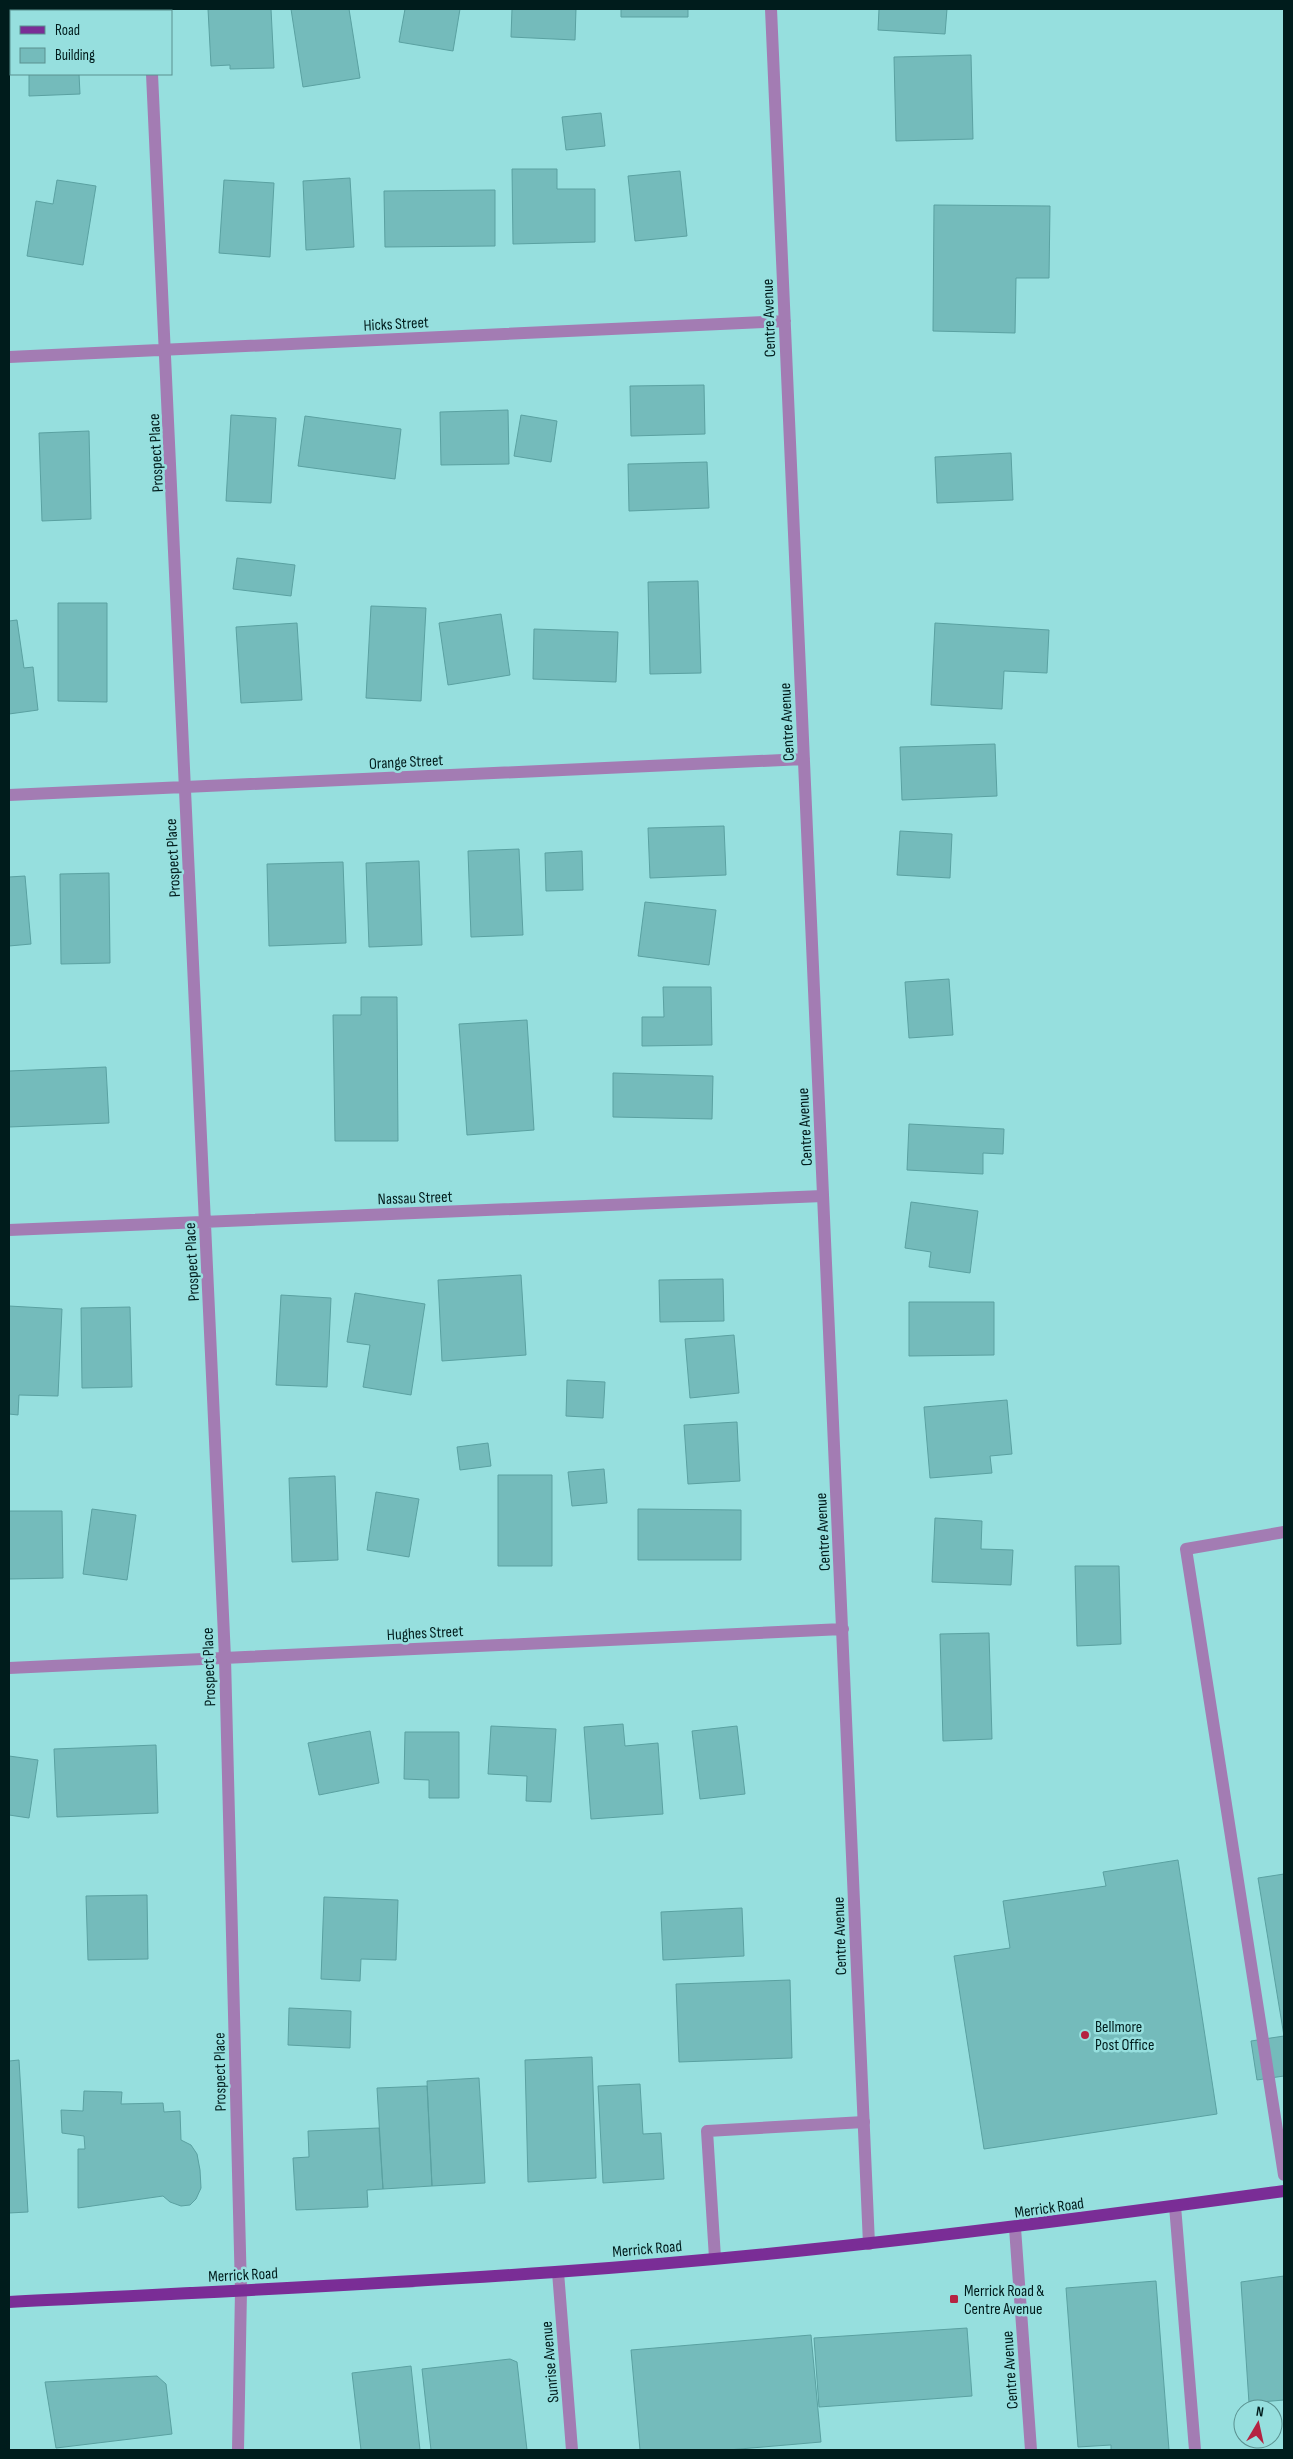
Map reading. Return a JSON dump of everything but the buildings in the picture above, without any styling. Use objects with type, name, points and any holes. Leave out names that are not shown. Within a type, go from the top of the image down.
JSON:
[{"type":"main road","name":"Merrick Road","points":[[9,2302],[241,2291],[558,2272],[869,2244],[1015,2228],[1284,2191]]},
{"type":"street","name":"Centre Avenue","points":[[771,9],[869,2244]]},
{"type":"street","name":"Prospect Place","points":[[152,75],[225,1658],[241,2291],[238,2450]]},
{"type":"street","name":"Hicks Street","points":[[9,357],[785,321]]},
{"type":"street","name":"Orange Street","points":[[9,795],[804,759]]},
{"type":"street","name":"Nassau Street","points":[[9,1230],[823,1196]]},
{"type":"street","points":[[1284,1532],[1186,1548],[1284,2175]]},
{"type":"street","name":"Hughes Street","points":[[9,1668],[843,1629]]},
{"type":"street","points":[[715,2258],[707,2131],[864,2122]]},
{"type":"street","points":[[1175,2206],[1195,2450]]},
{"type":"street","name":"Centre Avenue","points":[[1015,2228],[1031,2450]]},
{"type":"street","name":"Sunrise Avenue","points":[[558,2272],[572,2450]]},
{"type":"place","name":"Bellmore Post Office","points":[[1085,2035]]},
{"type":"place","name":"Merrick Road & Centre Avenue","points":[[954,2299]]}]
